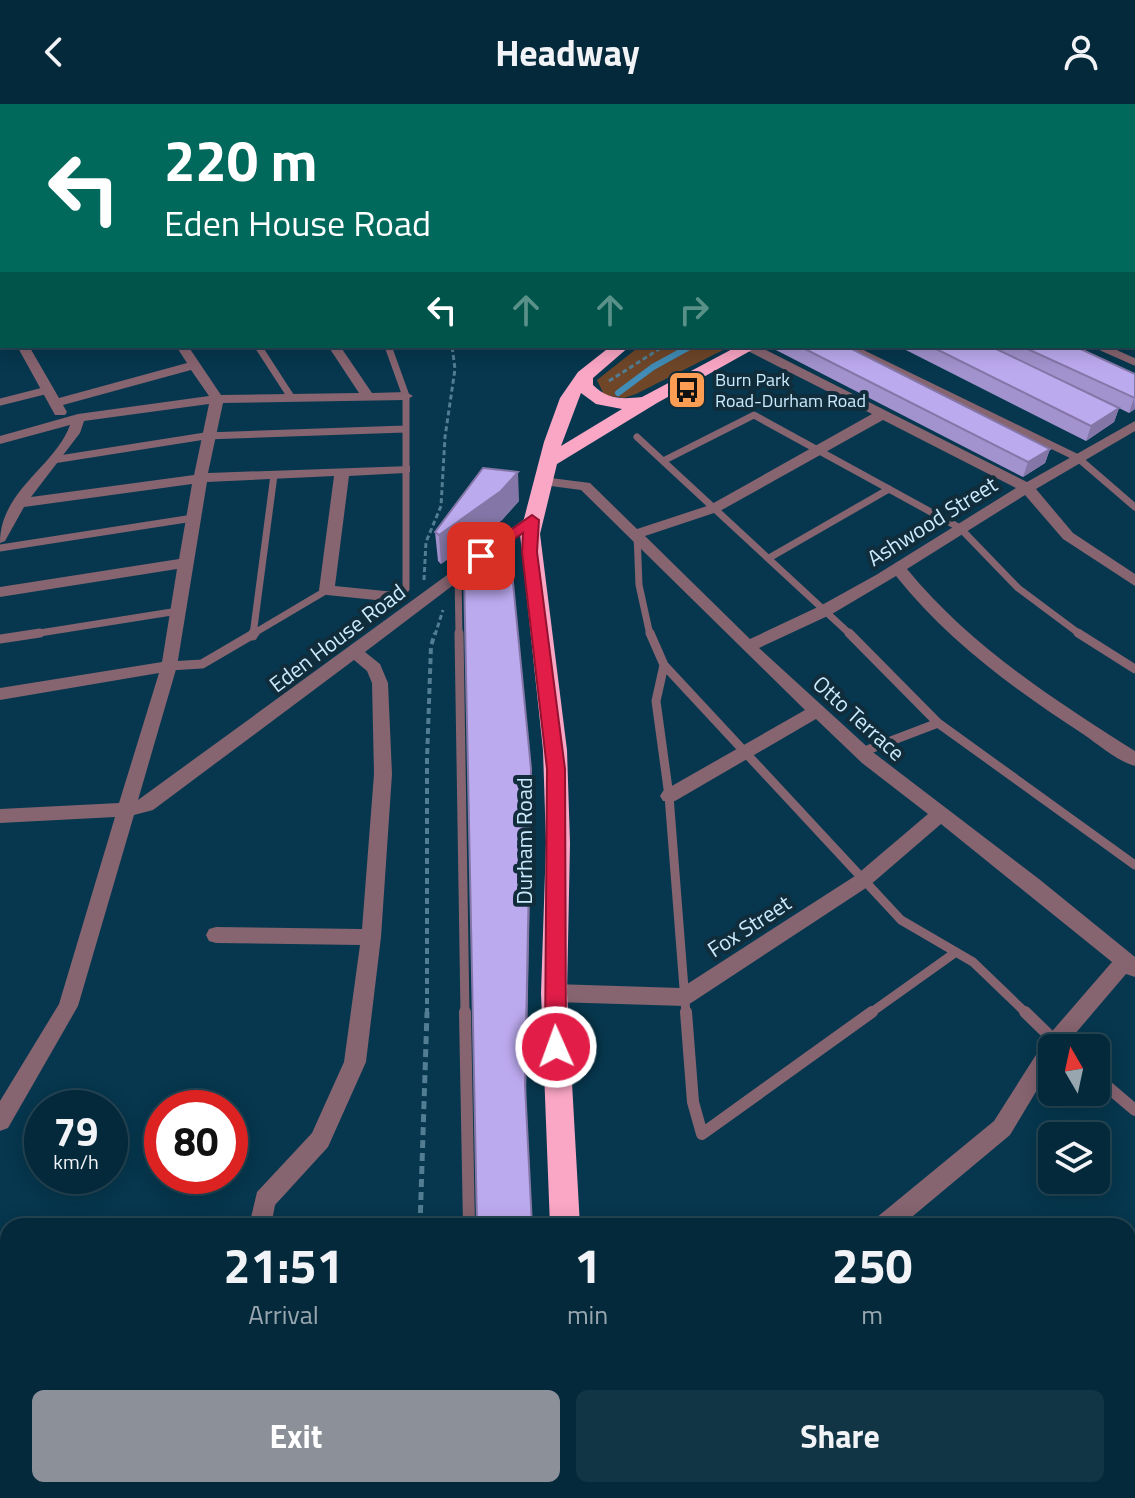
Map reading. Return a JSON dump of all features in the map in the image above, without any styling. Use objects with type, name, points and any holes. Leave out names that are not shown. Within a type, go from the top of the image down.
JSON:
[{"type":"highway","points":[[619,348],[584,376],[584,386],[591,395],[617,404],[651,399]]},
{"type":"highway","points":[[547,470],[651,399],[746,348]]},
{"type":"highway","name":"Durham Road","points":[[565,1218],[554,993],[557,788],[554,737],[530,552],[532,520],[553,442],[569,398],[584,376]]},
{"type":"street","points":[[0,538],[19,503],[75,430],[24,348]]},
{"type":"street","points":[[0,1121],[68,1006],[169,666],[207,436],[217,399],[183,348]]},
{"type":"street","points":[[335,348],[368,396]]},
{"type":"street","points":[[754,348],[1027,488],[1068,536],[1135,581]]},
{"type":"street","points":[[56,403],[195,365]]},
{"type":"street","points":[[0,440],[71,420],[217,399],[406,396]]},
{"type":"street","points":[[637,534],[715,508],[883,414]]},
{"type":"street","name":"Ashwood Street","points":[[748,647],[826,610],[898,569],[1078,458],[1130,422]]},
{"type":"street","points":[[19,503],[201,478],[405,469]]},
{"type":"street","name":"Otto Terrace","points":[[547,470],[571,484],[585,486],[748,647],[862,752],[1130,965]]},
{"type":"street","points":[[342,472],[327,590],[395,597]]},
{"type":"street","name":"Eden House Road","points":[[0,816],[126,810],[147,805],[355,653],[428,590],[458,573],[532,520]]},
{"type":"street","points":[[0,592],[186,563]]},
{"type":"street","points":[[898,569],[917,595],[994,666],[1135,760]]},
{"type":"street","points":[[262,1218],[265,1200],[320,1140],[355,1062],[371,937],[383,774],[380,683],[374,668],[355,653]]},
{"type":"street","points":[[0,694],[169,666]]},
{"type":"street","points":[[669,796],[817,711]]},
{"type":"street","name":"Fox Street","points":[[684,997],[862,881],[940,814]]},
{"type":"street","points":[[216,935],[371,937]]},
{"type":"street","points":[[1068,1034],[1130,965]]},
{"type":"street","points":[[554,993],[684,997]]},
{"type":"street","points":[[894,1218],[1002,1128],[1038,1075]]},
{"type":"lane","points":[[259,348],[291,397]]},
{"type":"lane","points":[[389,348],[406,396],[406,589],[395,597]]},
{"type":"lane","points":[[851,348],[1078,458],[1135,507]]},
{"type":"lane","points":[[1104,348],[1135,362]]},
{"type":"lane","points":[[0,402],[48,390]]},
{"type":"lane","points":[[663,461],[754,415],[960,528],[982,558],[1005,578],[1087,639],[1135,669]]},
{"type":"lane","points":[[53,460],[207,436],[405,429]]},
{"type":"lane","points":[[637,437],[826,610],[938,723],[1135,865]]},
{"type":"lane","points":[[253,636],[274,475]]},
{"type":"lane","points":[[769,558],[889,489]]},
{"type":"lane","points":[[0,548],[193,518]]},
{"type":"lane","points":[[637,534],[636,576],[652,644],[664,665],[901,920],[973,962],[1047,1034]]},
{"type":"lane","points":[[458,573],[469,1218]]},
{"type":"lane","points":[[169,666],[202,664],[327,590]]},
{"type":"lane","points":[[0,639],[178,611]]},
{"type":"lane","points":[[664,665],[656,701],[669,796],[693,1102],[702,1134],[956,952]]},
{"type":"lane","points":[[862,752],[938,723]]},
{"type":"lane","points":[[1110,1089],[1135,1110]]},
{"type":"path","points":[[420,1218],[427,1002],[427,759],[431,646],[443,610],[428,590],[426,542],[441,506],[445,437],[455,369],[452,348]]},
{"type":"path","points":[[591,395],[661,348]]},
{"type":"path","points":[[428,590],[437,576]]},
{"type":"shaded area","points":[[637,348],[727,348],[624,398],[604,395],[597,380]]},
{"type":"building","points":[[803,348],[850,348],[1050,449],[1028,462]]},
{"type":"building","points":[[934,348],[994,348],[1119,408],[1091,426]]},
{"type":"building","points":[[1025,348],[1078,348],[1135,374],[1135,398]]},
{"type":"building","points":[[483,468],[518,472],[501,491],[439,535],[435,532]]},
{"type":"building","points":[[509,541],[531,769],[525,1085],[532,1218],[477,1218],[464,571],[495,542]]},
{"type":"waterway","points":[[618,393],[653,367],[687,348]]},
{"type":"place","name":"Burn Park Road-Durham Road","points":[[687,390]]},
{"type":"route","points":[[481,556],[532,520],[530,552],[556,769],[556,1047]]}]
